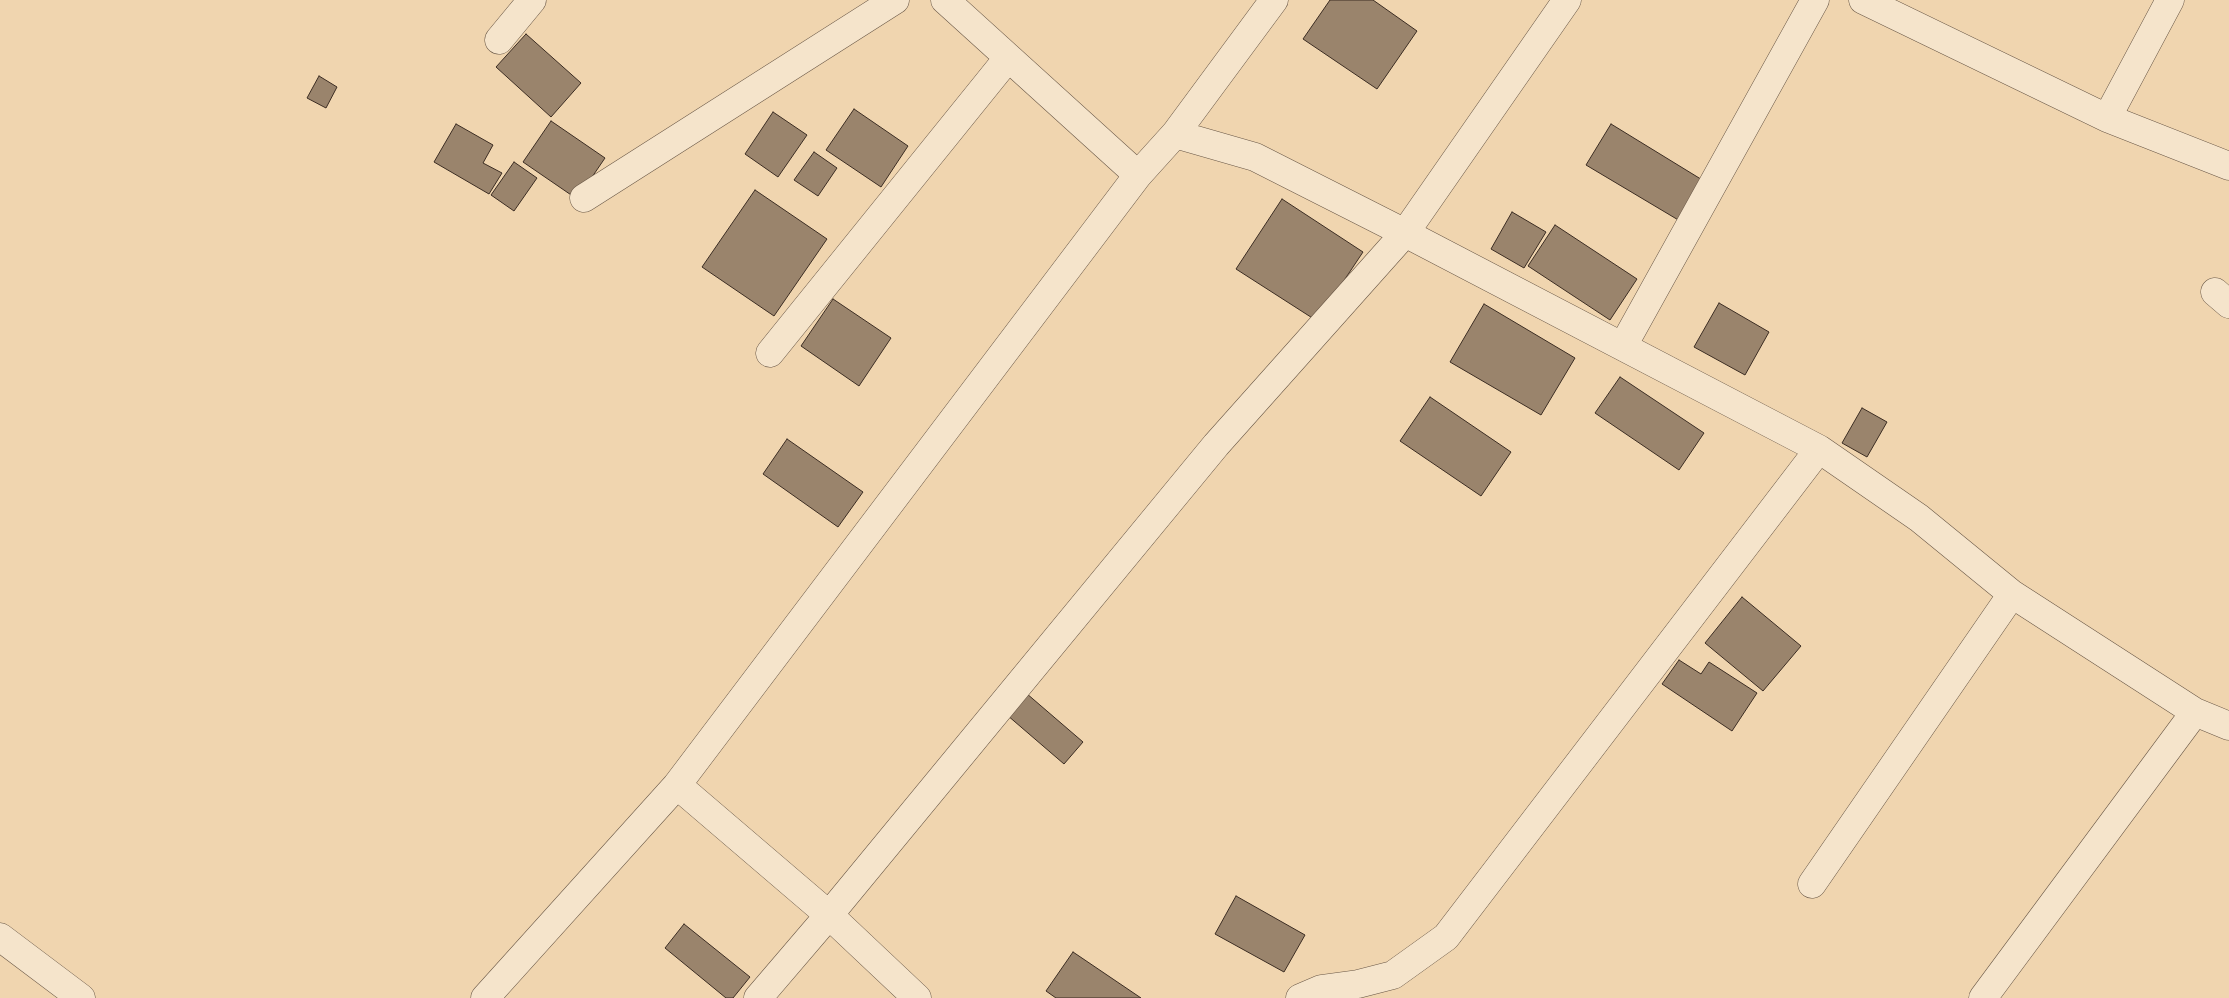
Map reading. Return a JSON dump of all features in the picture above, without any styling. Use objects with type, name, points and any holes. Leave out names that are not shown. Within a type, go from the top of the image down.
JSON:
[{"type":"street","points":[[499,40],[532,0]]},
{"type":"street","points":[[584,198],[895,0]]},
{"type":"street","points":[[945,0],[1138,175]]},
{"type":"street","points":[[485,998],[676,785],[1138,175],[1175,134],[1274,0]]},
{"type":"street","points":[[758,998],[829,915],[1216,445],[1405,233],[1567,0]]},
{"type":"street","points":[[1623,346],[1815,0]]},
{"type":"street","points":[[1863,0],[1906,9],[2107,118],[2229,166]]},
{"type":"street","points":[[2107,118],[2170,0]]},
{"type":"street","points":[[770,353],[1008,58]]},
{"type":"street","points":[[1175,134],[1255,158],[1405,233],[1819,449],[1919,518],[2012,594],[2195,712],[2229,726]]},
{"type":"street","points":[[1300,998],[1321,989],[1358,984],[1393,975],[1446,937],[1819,449]]},
{"type":"street","points":[[1812,884],[2012,594]]},
{"type":"street","points":[[1983,998],[2195,712]]},
{"type":"street","points":[[676,785],[829,915],[917,998]]},
{"type":"street","points":[[0,937],[81,998]]},
{"type":"building","points":[[1330,0],[1373,0],[1417,31],[1377,89],[1303,39]]},
{"type":"building","points":[[526,34],[581,83],[551,117],[496,67]]},
{"type":"building","points":[[319,76],[337,87],[326,108],[307,98]]},
{"type":"building","points":[[854,109],[908,146],[881,187],[826,150]]},
{"type":"building","points":[[773,112],[807,135],[778,177],[745,154]]},
{"type":"building","points":[[551,121],[605,158],[577,199],[523,162]]},
{"type":"building","points":[[456,124],[493,145],[483,163],[502,173],[489,194],[434,162]]},
{"type":"building","points":[[1611,124],[1704,181],[1680,221],[1586,165]]},
{"type":"building","points":[[814,152],[837,168],[818,196],[794,180]]},
{"type":"building","points":[[514,162],[537,178],[514,211],[491,195]]},
{"type":"building","points":[[755,190],[827,239],[774,316],[702,267]]},
{"type":"building","points":[[1282,199],[1363,252],[1317,321],[1236,269]]},
{"type":"building","points":[[1512,212],[1546,232],[1524,268],[1491,249]]},
{"type":"building","points":[[1555,225],[1637,279],[1610,320],[1528,266]]},
{"type":"building","points":[[833,299],[891,338],[859,386],[801,346]]},
{"type":"building","points":[[1719,303],[1769,332],[1745,375],[1694,347]]},
{"type":"building","points":[[1484,304],[1575,358],[1541,415],[1450,362]]},
{"type":"building","points":[[1620,377],[1704,433],[1679,470],[1595,413]]},
{"type":"building","points":[[1430,397],[1511,452],[1481,496],[1400,441]]},
{"type":"building","points":[[1862,408],[1887,422],[1867,457],[1842,443]]},
{"type":"building","points":[[787,439],[863,492],[838,527],[763,474]]},
{"type":"building","points":[[1742,597],[1801,646],[1763,691],[1705,643]]},
{"type":"building","points":[[1679,660],[1701,674],[1709,662],[1757,693],[1732,731],[1662,684]]},
{"type":"building","points":[[1026,693],[1083,742],[1064,764],[1007,715]]},
{"type":"building","points":[[1236,896],[1305,935],[1284,972],[1215,934]]},
{"type":"building","points":[[684,924],[750,977],[733,998],[726,998],[665,948]]},
{"type":"building","points":[[1073,952],[1141,998],[1056,998],[1046,991]]}]
